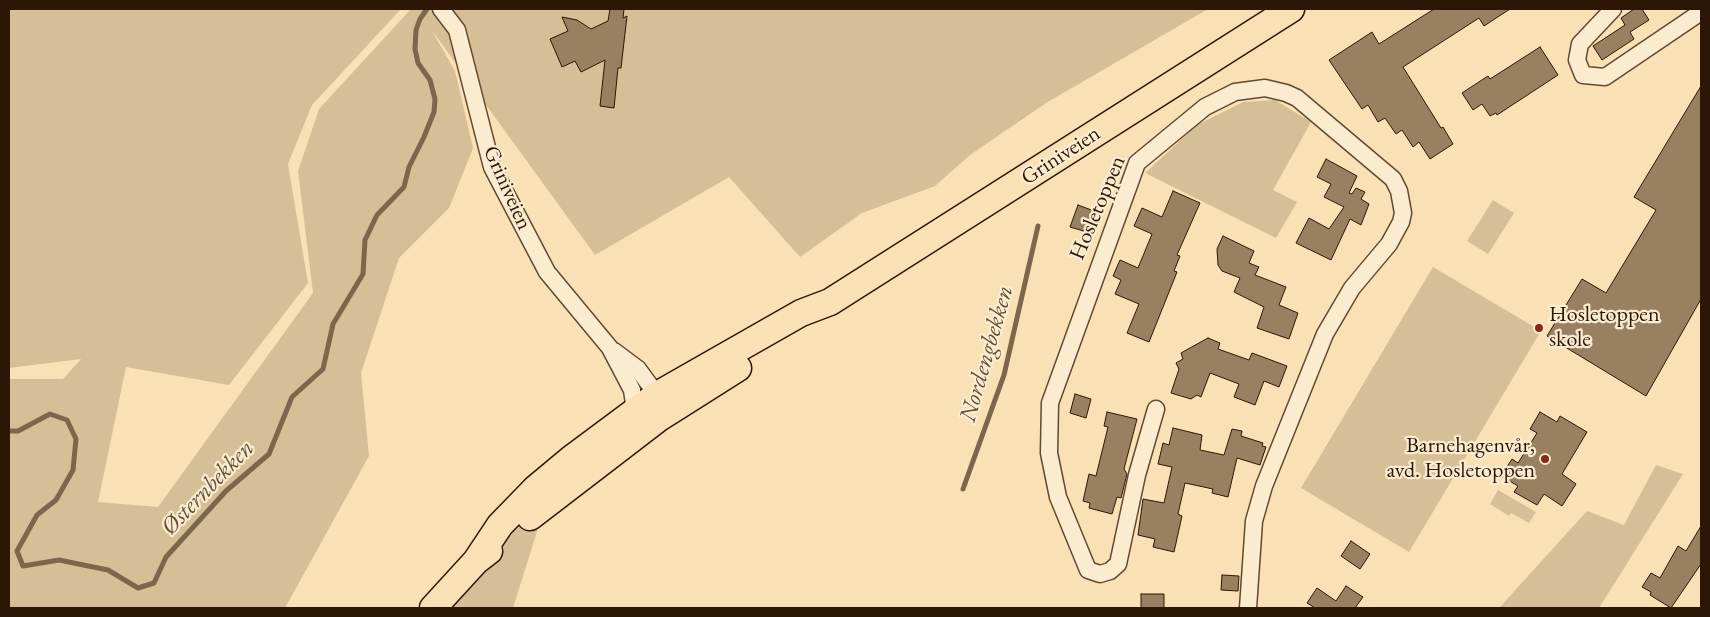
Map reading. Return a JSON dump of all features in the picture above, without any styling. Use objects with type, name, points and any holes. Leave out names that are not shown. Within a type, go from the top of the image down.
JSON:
[{"type":"main road","name":"Griniveien","points":[[434,608],[476,561],[548,502],[650,408],[801,313],[830,302],[1291,9]]},
{"type":"street","name":"Griniveien","points":[[441,9],[457,30],[492,167],[548,272],[610,348],[632,390],[650,408]]},
{"type":"street","points":[[1613,9],[1580,44],[1577,60],[1583,75],[1605,77],[1701,12]]},
{"type":"street","name":"Hosletoppen","points":[[1156,408],[1137,475],[1118,564],[1110,571],[1100,574],[1088,570],[1058,497],[1049,453],[1050,403],[1137,162],[1205,107],[1235,92],[1265,88],[1286,93],[1297,98],[1393,179],[1399,191],[1403,213],[1401,222],[1389,244],[1352,288],[1325,334],[1264,486],[1254,521],[1248,608]]},
{"type":"street","name":"Griniveien","points":[[610,348],[638,369],[650,408]]},
{"type":"shaded area","points":[[9,9],[401,9],[312,105],[288,164],[308,283],[229,385],[126,367],[98,502],[158,507],[313,293],[298,171],[319,109],[411,9],[1208,9],[1046,103],[970,155],[935,186],[862,213],[800,257],[729,177],[595,255],[431,29],[455,71],[473,148],[449,208],[399,258],[361,373],[369,456],[285,608],[9,608],[9,379],[63,379],[81,359],[9,368]]},
{"type":"shaded area","points":[[1275,100],[1311,122],[1273,190],[1297,202],[1276,238],[1145,173],[1197,125],[1243,102]]},
{"type":"shaded area","points":[[1493,200],[1514,213],[1488,254],[1467,241]]},
{"type":"shaded area","points":[[1433,267],[1541,331],[1409,552],[1301,488]]},
{"type":"shaded area","points":[[1656,465],[1683,474],[1599,608],[1499,608],[1587,511],[1624,525]]},
{"type":"shaded area","points":[[1498,490],[1536,512],[1529,523],[1511,513],[1509,516],[1490,504]]},
{"type":"shaded area","points":[[524,520],[540,522],[513,608],[441,608],[466,584]]},
{"type":"building","points":[[610,9],[624,9],[623,18],[627,16],[621,68],[618,68],[614,108],[600,106],[605,60],[581,72],[575,61],[562,67],[550,39],[568,31],[562,17],[577,20],[591,29],[608,21]]},
{"type":"building","points":[[1434,9],[1510,9],[1484,26],[1479,18],[1403,67],[1453,144],[1430,159],[1419,142],[1413,147],[1402,130],[1396,134],[1385,118],[1378,122],[1368,105],[1362,109],[1329,60],[1372,32],[1379,44]]},
{"type":"building","points":[[1634,9],[1642,9],[1649,20],[1630,32],[1634,39],[1602,60],[1593,46],[1625,25],[1621,18]]},
{"type":"building","points":[[1540,47],[1558,75],[1497,115],[1496,113],[1490,116],[1482,104],[1473,110],[1462,93],[1488,76],[1490,79]]},
{"type":"building","points":[[1701,86],[1701,299],[1646,396],[1547,336],[1582,279],[1606,293],[1656,210],[1634,197]]},
{"type":"building","points":[[1326,159],[1357,176],[1349,193],[1352,194],[1356,188],[1365,192],[1361,199],[1369,204],[1361,225],[1350,219],[1331,260],[1296,243],[1309,218],[1329,229],[1344,207],[1324,197],[1331,184],[1317,177]]},
{"type":"building","points":[[1173,191],[1200,203],[1177,255],[1180,256],[1174,271],[1177,272],[1149,342],[1127,333],[1139,304],[1115,294],[1121,280],[1113,276],[1120,260],[1138,268],[1152,234],[1134,226],[1142,208],[1162,217]]},
{"type":"building","points":[[1078,205],[1094,211],[1087,232],[1070,227]]},
{"type":"building","points":[[1223,236],[1254,251],[1249,263],[1259,267],[1255,275],[1286,287],[1279,305],[1298,313],[1289,339],[1257,328],[1264,307],[1234,292],[1240,278],[1222,271],[1218,265],[1217,249]]},
{"type":"building","points":[[1208,338],[1220,343],[1218,349],[1249,360],[1252,353],[1287,366],[1279,387],[1264,381],[1255,405],[1234,397],[1239,384],[1210,373],[1201,397],[1197,395],[1191,399],[1171,393],[1179,369],[1176,363],[1183,359],[1181,353]]},
{"type":"building","points":[[1075,394],[1091,399],[1086,418],[1070,413]]},
{"type":"building","points":[[1107,412],[1137,419],[1124,469],[1127,474],[1121,498],[1117,497],[1112,514],[1089,508],[1090,503],[1083,501],[1089,474],[1096,476],[1108,427],[1104,426]]},
{"type":"building","points":[[1540,412],[1557,422],[1560,416],[1587,432],[1562,474],[1576,484],[1562,506],[1544,494],[1537,505],[1514,492],[1518,486],[1501,476],[1512,459],[1518,463],[1537,433],[1530,429]]},
{"type":"building","points":[[1173,428],[1202,435],[1200,450],[1224,455],[1232,429],[1242,431],[1241,436],[1263,443],[1262,446],[1266,447],[1260,465],[1237,458],[1228,497],[1212,493],[1213,489],[1185,483],[1178,514],[1182,516],[1174,552],[1153,547],[1155,539],[1138,535],[1143,499],[1164,503],[1172,467],[1158,464],[1163,443],[1169,445]]},
{"type":"building","points":[[1701,526],[1701,564],[1671,608],[1650,595],[1651,592],[1642,587],[1651,573],[1660,578],[1678,546],[1686,551]]},
{"type":"building","points":[[1351,541],[1370,554],[1360,569],[1341,556]]},
{"type":"building","points":[[1222,575],[1239,576],[1238,591],[1221,590]]},
{"type":"building","points":[[1346,586],[1363,597],[1355,608],[1315,608],[1307,603],[1317,588],[1336,601]]},
{"type":"building","points":[[1141,594],[1164,594],[1164,608],[1141,608]]},
{"type":"waterway","name":"Østernbekken","points":[[9,431],[18,431],[50,414],[67,420],[76,439],[73,470],[56,500],[37,515],[17,551],[23,566],[59,560],[108,570],[138,588],[154,583],[166,557],[226,491],[269,454],[292,397],[323,369],[333,324],[363,274],[365,240],[377,215],[404,187],[409,167],[434,112],[435,99],[430,80],[418,63],[415,49],[416,30],[420,19],[427,9]]},
{"type":"waterway","name":"Nordengbekken","points":[[963,489],[1004,375],[1038,226]]},
{"type":"place","name":"Hosletoppen skole","points":[[1539,328]]},
{"type":"place","name":"Barnehagenvår, avd. Hosletoppen","points":[[1545,459]]}]
